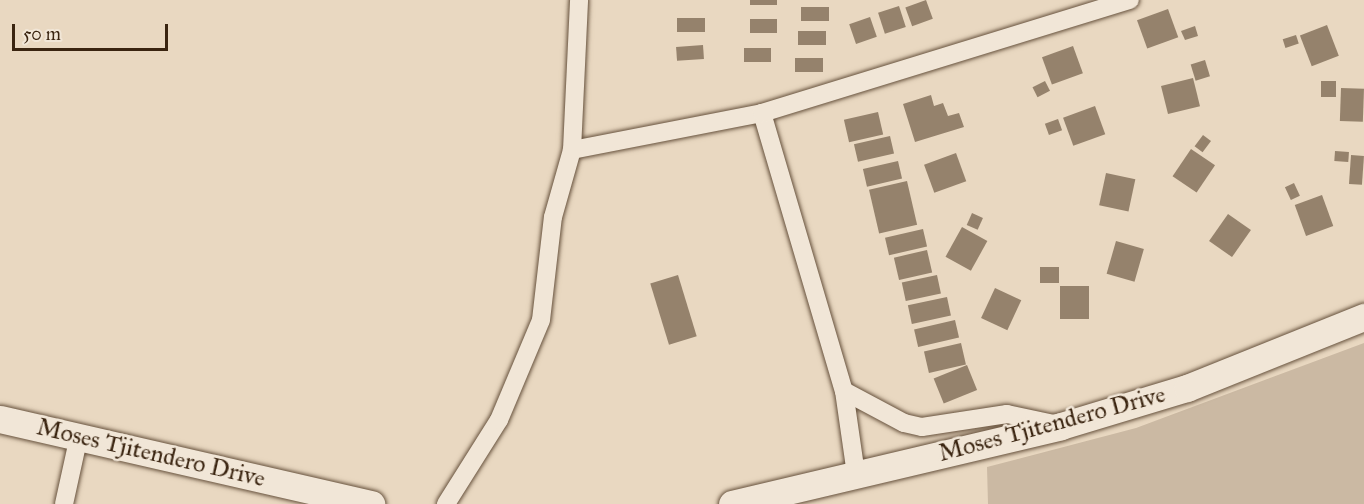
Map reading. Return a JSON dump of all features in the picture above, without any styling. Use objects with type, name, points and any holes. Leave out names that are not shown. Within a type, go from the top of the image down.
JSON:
[{"type":"street","points":[[446,504],[499,420],[541,320],[554,217],[572,150],[579,0]]},
{"type":"street","points":[[572,150],[762,113],[1130,0]]},
{"type":"street","points":[[762,113],[844,391],[856,474]]},
{"type":"street","name":"Moses Tjitendero Drive","points":[[732,504],[1061,426],[1187,388],[1364,317]]},
{"type":"street","points":[[844,391],[904,423],[922,427],[1007,414],[1061,426]]},
{"type":"street","name":"Moses Tjitendero Drive","points":[[2,417],[371,504]]},
{"type":"street","points":[[64,504],[79,436]]},
{"type":"shaded area","points":[[1364,343],[1364,504],[988,504],[987,467],[1136,428]]},
{"type":"building","points":[[750,0],[777,0],[777,5],[750,5]]},
{"type":"building","points":[[926,0],[933,19],[912,26],[905,8]]},
{"type":"building","points":[[899,6],[906,27],[885,34],[878,13]]},
{"type":"building","points":[[801,7],[829,7],[829,21],[801,21]]},
{"type":"building","points":[[1168,9],[1178,37],[1147,48],[1137,20]]},
{"type":"building","points":[[870,17],[877,37],[856,44],[849,24]]},
{"type":"building","points":[[677,18],[705,18],[705,32],[677,32]]},
{"type":"building","points":[[750,19],[777,19],[777,33],[750,33]]},
{"type":"building","points":[[1327,25],[1339,56],[1312,66],[1300,35]]},
{"type":"building","points":[[1195,26],[1198,36],[1185,40],[1181,31]]},
{"type":"building","points":[[798,31],[826,31],[826,45],[798,45]]},
{"type":"building","points":[[1296,35],[1299,44],[1285,48],[1283,39]]},
{"type":"building","points":[[703,45],[704,59],[677,61],[676,47]]},
{"type":"building","points":[[1073,46],[1083,73],[1052,85],[1042,57]]},
{"type":"building","points":[[744,48],[771,48],[771,62],[744,62]]},
{"type":"building","points":[[795,58],[823,58],[823,72],[795,72]]},
{"type":"building","points":[[1205,60],[1210,76],[1196,81],[1191,64]]},
{"type":"building","points":[[1193,78],[1200,106],[1168,114],[1161,86]]},
{"type":"building","points":[[1045,81],[1050,91],[1038,97],[1033,87]]},
{"type":"building","points":[[1321,81],[1336,81],[1336,97],[1321,97]]},
{"type":"building","points":[[1341,88],[1364,89],[1363,122],[1340,121]]},
{"type":"building","points":[[931,95],[934,106],[943,103],[948,116],[959,113],[964,127],[915,142],[903,104]]},
{"type":"building","points":[[1095,106],[1105,134],[1073,146],[1063,118]]},
{"type":"building","points":[[878,112],[883,134],[849,142],[844,120]]},
{"type":"building","points":[[1058,119],[1062,130],[1049,135],[1045,124]]},
{"type":"building","points":[[1203,135],[1211,141],[1203,152],[1195,146]]},
{"type":"building","points":[[890,136],[894,154],[858,162],[854,144]]},
{"type":"building","points":[[1191,149],[1215,165],[1197,193],[1173,176]]},
{"type":"building","points":[[1335,151],[1349,152],[1348,162],[1334,161]]},
{"type":"building","points":[[956,153],[966,181],[934,193],[924,165]]},
{"type":"building","points":[[1351,155],[1364,156],[1362,185],[1349,184]]},
{"type":"building","points":[[898,161],[902,179],[867,187],[863,169]]},
{"type":"building","points":[[1106,173],[1135,179],[1128,212],[1099,205]]},
{"type":"building","points":[[907,181],[917,225],[879,234],[869,190]]},
{"type":"building","points":[[1294,183],[1300,196],[1291,200],[1285,187]]},
{"type":"building","points":[[1322,195],[1333,226],[1306,236],[1295,205]]},
{"type":"building","points":[[972,213],[983,218],[978,230],[967,225]]},
{"type":"building","points":[[1228,214],[1251,230],[1232,257],[1209,241]]},
{"type":"building","points":[[962,227],[987,241],[971,271],[946,257]]},
{"type":"building","points":[[923,229],[927,247],[889,255],[885,238]]},
{"type":"building","points":[[1116,241],[1144,249],[1135,282],[1107,274]]},
{"type":"building","points":[[927,250],[932,272],[899,280],[894,258]]},
{"type":"building","points":[[1040,267],[1059,267],[1059,283],[1040,283]]},
{"type":"building","points":[[678,275],[697,336],[669,345],[650,283]]},
{"type":"building","points":[[937,275],[941,294],[906,301],[902,282]]},
{"type":"building","points":[[1060,286],[1089,286],[1089,319],[1060,319]]},
{"type":"building","points":[[995,288],[1021,300],[1007,330],[981,318]]},
{"type":"building","points":[[947,297],[951,316],[912,324],[908,305]]},
{"type":"building","points":[[955,320],[959,338],[918,347],[914,329]]},
{"type":"building","points":[[961,343],[966,364],[929,373],[924,352]]},
{"type":"building","points":[[967,365],[977,390],[944,404],[934,378]]}]
